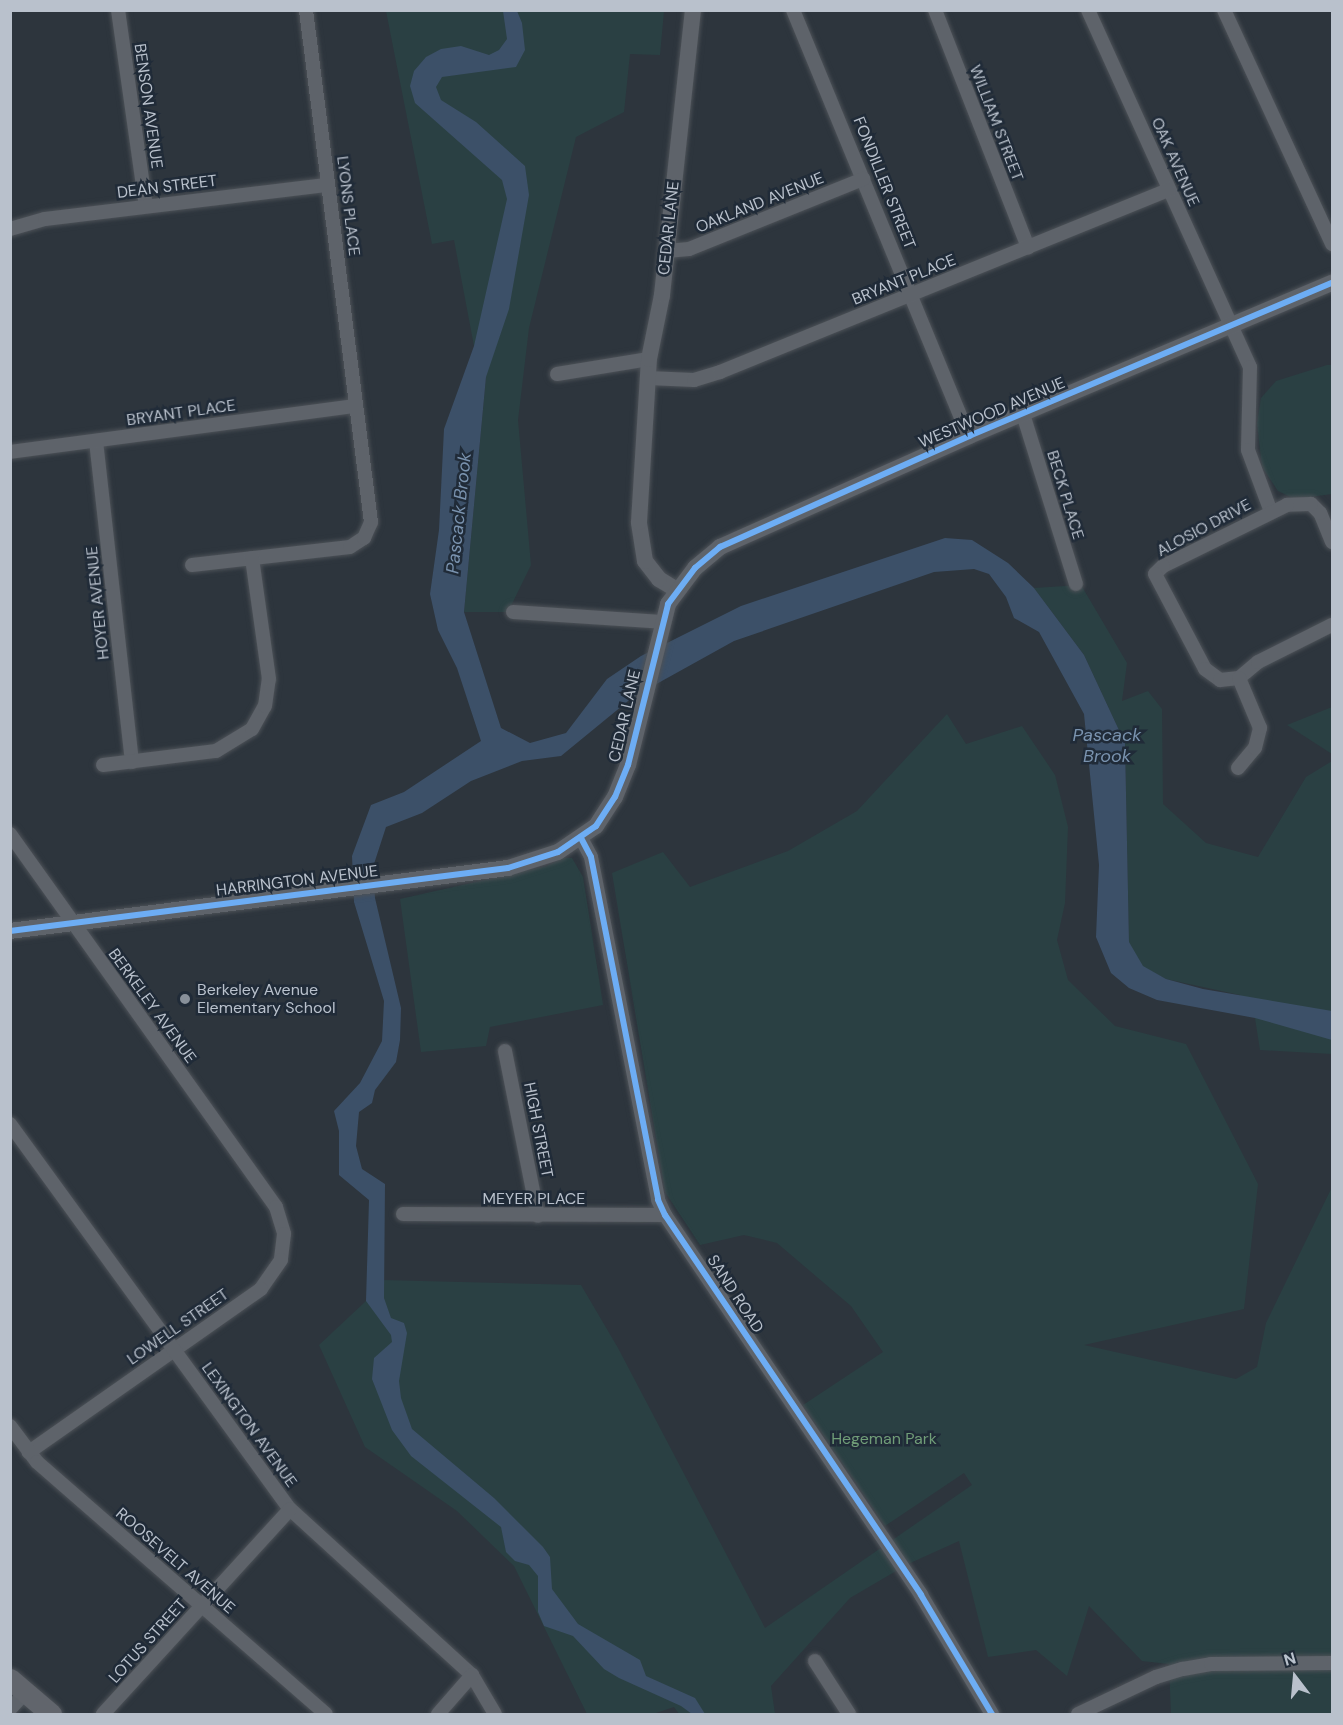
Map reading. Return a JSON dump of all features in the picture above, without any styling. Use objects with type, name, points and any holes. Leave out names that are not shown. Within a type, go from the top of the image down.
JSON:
[{"type":"main road","points":[[18,1685],[51,1714]]},
{"type":"street","name":"BENSON AVENUE","points":[[118,10],[146,206]]},
{"type":"street","name":"LYONS PLACE","points":[[192,565],[350,547],[364,538],[371,522],[306,10]]},
{"type":"street","name":"CEDAR LANE","points":[[581,838],[596,826],[615,797],[628,765],[662,622],[677,590],[659,579],[645,561],[640,541],[649,359],[667,251],[693,10]]},
{"type":"street","name":"FONDILLER STREET","points":[[793,10],[969,436]]},
{"type":"street","name":"WILLIAM STREET","points":[[935,10],[1028,248]]},
{"type":"street","name":"OAK AVENUE","points":[[1088,10],[1250,367],[1248,450],[1271,512]]},
{"type":"street","points":[[1224,10],[1332,244]]},
{"type":"street","name":"OAKLAND AVENUE","points":[[667,251],[689,249],[863,179]]},
{"type":"street","name":"DEAN STREET","points":[[10,229],[45,219],[328,185]]},
{"type":"street","name":"BRYANT PLACE","points":[[648,378],[703,377],[1169,190]]},
{"type":"street","name":"WESTWOOD AVENUE","points":[[677,590],[720,547],[969,436],[1332,283]]},
{"type":"street","points":[[557,374],[649,359]]},
{"type":"street","name":"BRYANT PLACE","points":[[10,452],[356,406]]},
{"type":"street","name":"BECK PLACE","points":[[1023,414],[1076,584]]},
{"type":"street","name":"HOYER AVENUE","points":[[96,441],[132,762]]},
{"type":"street","points":[[1271,512],[1287,505],[1311,504],[1320,513],[1332,542]]},
{"type":"street","name":"ALOSIO DRIVE","points":[[1239,678],[1220,680],[1205,669],[1155,574],[1163,566],[1271,512]]},
{"type":"street","points":[[103,765],[216,751],[242,738],[260,717],[269,679],[252,558]]},
{"type":"street","points":[[513,612],[662,622]]},
{"type":"street","points":[[1238,768],[1255,748],[1260,728],[1239,678],[1258,662],[1332,625]]},
{"type":"street","name":"BERKELEY AVENUE","points":[[10,834],[268,1196]]},
{"type":"street","name":"HARRINGTON AVENUE","points":[[10,931],[522,865],[581,838]]},
{"type":"street","name":"SAND ROAD","points":[[581,838],[591,857],[658,1200],[665,1215],[921,1595],[992,1714]]},
{"type":"street","name":"HIGH STREET","points":[[505,1051],[538,1216]]},
{"type":"street","name":"LEXINGTON AVENUE","points":[[10,1124],[290,1509],[472,1675],[495,1714]]},
{"type":"street","name":"LOWELL STREET","points":[[29,1452],[261,1289],[275,1272],[284,1234],[282,1220],[268,1196]]},
{"type":"street","name":"MEYER PLACE","points":[[403,1214],[665,1215]]},
{"type":"street","name":"ROOSEVELT AVENUE","points":[[10,1426],[29,1452],[326,1714]]},
{"type":"street","name":"LOTUS STREET","points":[[103,1714],[290,1509]]},
{"type":"street","points":[[815,1661],[849,1714]]},
{"type":"street","points":[[1078,1714],[1156,1677],[1211,1664],[1332,1663]]},
{"type":"street","points":[[438,1714],[472,1675]]},
{"type":"street","points":[[10,1709],[18,1685]]},
{"type":"green space","points":[[386,11],[664,11],[660,55],[630,54],[624,112],[576,137],[529,328],[518,420],[531,565],[508,612],[464,612],[486,377],[474,346],[454,240],[432,244]]},
{"type":"green space","points":[[1332,365],[1332,494],[1295,499],[1278,491],[1262,467],[1257,423],[1261,398],[1276,381]]},
{"type":"green space","points":[[1081,585],[1127,663],[1122,701],[1148,691],[1162,709],[1163,804],[1206,843],[1258,857],[1306,777],[1332,761],[1332,1054],[1260,1050],[1255,1018],[1240,995],[1166,979],[1143,967],[1129,943],[1125,743],[1084,655],[1034,588]]},
{"type":"green space","points":[[1332,707],[1332,754],[1287,725]]},
{"type":"green space","name":"Hegeman Park","points":[[947,714],[966,744],[1022,726],[1055,775],[1068,827],[1065,903],[1057,940],[1068,980],[1115,1026],[1186,1044],[1258,1184],[1244,1309],[1084,1345],[1236,1379],[1257,1367],[1266,1323],[1332,1187],[1332,1714],[1171,1714],[1169,1664],[1142,1661],[1089,1606],[1067,1676],[1036,1650],[988,1657],[959,1541],[908,1564],[850,1598],[771,1686],[775,1714],[679,1714],[674,1707],[653,1714],[587,1714],[514,1566],[457,1511],[365,1447],[319,1345],[366,1301],[382,1280],[581,1285],[618,1348],[765,1628],[972,1485],[964,1473],[885,1526],[803,1405],[883,1352],[851,1306],[777,1243],[744,1235],[700,1245],[665,1192],[612,873],[663,852],[690,887],[788,851],[857,811]]},
{"type":"green space","points":[[561,858],[572,858],[583,877],[603,1005],[490,1027],[486,1046],[421,1052],[400,899],[547,866]]},
{"type":"water","name":"Pascack Brook","points":[[503,11],[517,11],[522,23],[525,50],[516,67],[442,77],[436,87],[441,100],[476,122],[525,166],[529,195],[509,309],[486,377],[464,612],[501,728],[530,743],[566,733],[607,679],[641,656],[741,606],[945,538],[972,540],[1008,563],[1034,588],[1084,655],[1125,743],[1129,942],[1143,966],[1166,979],[1203,989],[1332,1011],[1332,1040],[1255,1018],[1157,1000],[1129,988],[1111,973],[1096,937],[1099,865],[1084,714],[1039,632],[1014,618],[1006,597],[989,574],[974,569],[934,572],[734,641],[633,697],[561,756],[522,761],[471,781],[422,813],[386,827],[373,867],[375,898],[401,1008],[400,1040],[396,1062],[375,1090],[372,1103],[359,1112],[356,1146],[362,1169],[385,1184],[384,1298],[391,1318],[404,1323],[407,1333],[399,1381],[401,1398],[412,1429],[494,1498],[543,1547],[550,1557],[552,1589],[578,1624],[640,1660],[646,1676],[695,1698],[705,1714],[692,1714],[681,1706],[619,1678],[604,1669],[573,1636],[544,1626],[538,1612],[538,1576],[529,1565],[515,1561],[506,1552],[501,1527],[411,1456],[392,1430],[372,1379],[374,1358],[392,1342],[391,1335],[366,1301],[369,1200],[339,1175],[339,1131],[334,1111],[360,1083],[382,1041],[384,1001],[354,902],[352,856],[371,805],[404,792],[481,741],[457,668],[438,630],[430,594],[439,530],[444,429],[474,346],[507,199],[502,180],[415,103],[410,86],[414,71],[426,57],[441,49],[461,46],[489,55],[499,50],[507,39]]},
{"type":"cycle path","points":[[10,931],[508,868],[558,852],[596,826],[615,797],[628,765],[668,604],[695,568],[720,547],[969,436],[1332,283]]},
{"type":"cycle path","points":[[581,838],[591,857],[658,1200],[665,1215],[921,1595],[992,1714]]},
{"type":"place","name":"Berkeley Avenue Elementary School","points":[[185,999]]}]
